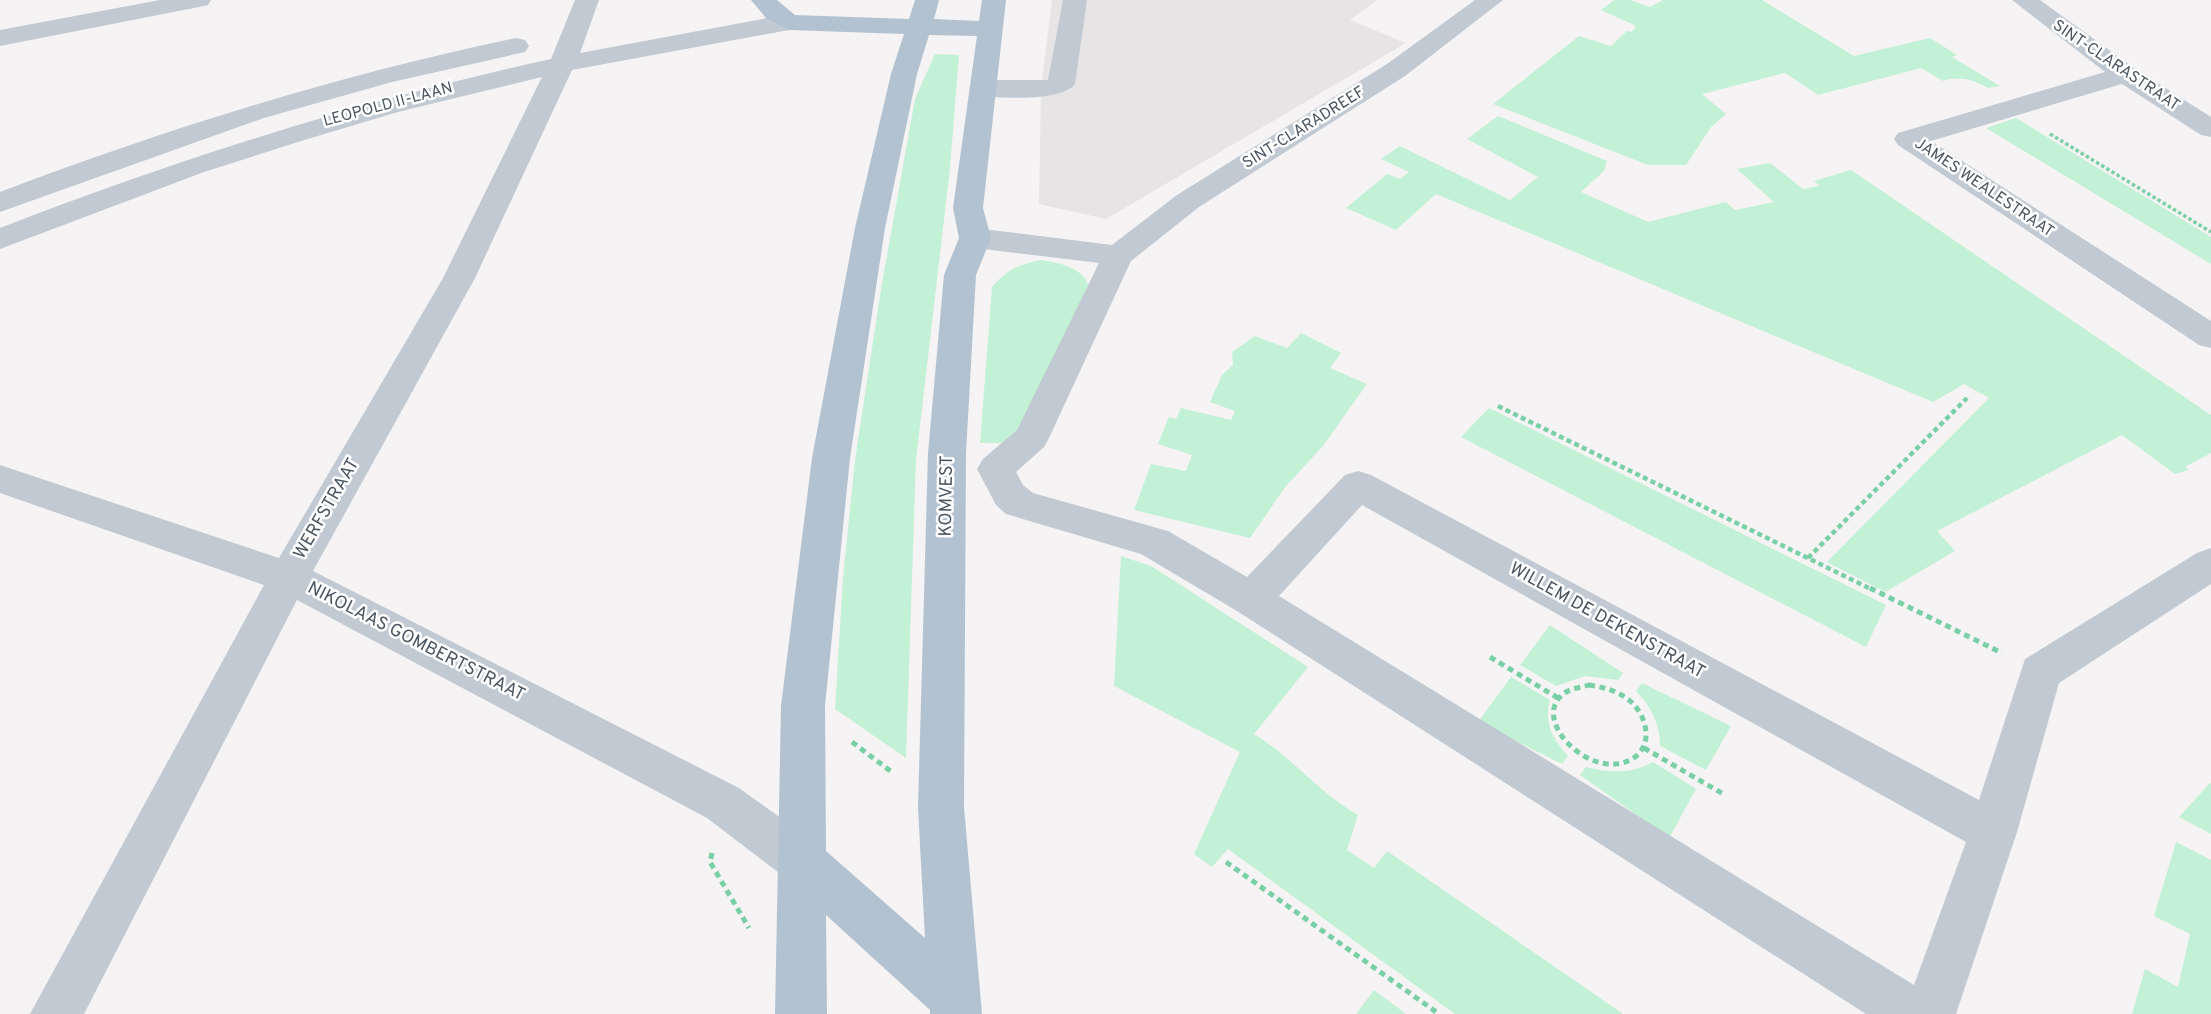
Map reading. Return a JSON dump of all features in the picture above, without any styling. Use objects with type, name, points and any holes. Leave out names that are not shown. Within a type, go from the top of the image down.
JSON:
[{"type":"main road","points":[[975,238],[968,208],[995,0]]},
{"type":"main road","name":"LEOPOLD II-LAAN","points":[[775,6],[922,14],[990,29]]},
{"type":"main road","points":[[801,1014],[804,697],[831,458],[870,228],[904,74],[922,14]]},
{"type":"main road","name":"KOMVEST","points":[[963,1009],[941,807],[947,453],[960,275],[975,238]]},
{"type":"main road","points":[[804,863],[963,1009]]},
{"type":"street","points":[[0,38],[199,0]]},
{"type":"street","name":"WERFSTRAAT","points":[[56,1014],[289,576],[459,278],[556,44],[587,0]]},
{"type":"street","points":[[982,88],[1053,88],[1061,84],[1075,0]]},
{"type":"street","name":"SINT-CLARADREEF","points":[[996,469],[1031,438],[1118,256],[1188,201],[1396,70],[1491,0]]},
{"type":"street","name":"SINT-CLARASTRAAT","points":[[2024,0],[2125,74],[2211,129]]},
{"type":"street","name":"LEOPOLD II-LAAN","points":[[0,203],[211,127],[289,102],[435,63],[775,6]]},
{"type":"street","name":"LEOPOLD II-LAAN","points":[[644,23],[775,6]]},
{"type":"street","name":"LEOPOLD II-LAAN","points":[[0,239],[80,206],[230,152],[433,92],[556,44],[603,30]]},
{"type":"street","name":"JAMES WEALESTRAAT","points":[[2125,74],[1908,139],[2211,337]]},
{"type":"street","points":[[211,127],[230,152]]},
{"type":"street","points":[[59,180],[80,206]]},
{"type":"street","points":[[975,238],[1118,256]]},
{"type":"street","points":[[947,453],[977,467],[996,469],[1009,495],[1020,504],[1153,542],[1251,599],[1913,1014]]},
{"type":"street","name":"NIKOLAAS GOMBERTSTRAAT","points":[[0,480],[289,576],[695,787],[723,803],[804,863]]},
{"type":"street","name":"WILLEM DE DEKENSTRAAT","points":[[1251,599],[1358,485],[1993,832]]},
{"type":"street","points":[[1930,1014],[1993,832],[2040,672],[2211,564]]},
{"type":"path","points":[[2010,110],[2211,232]]},
{"type":"path","points":[[1808,558],[1967,398]]},
{"type":"path","points":[[1498,406],[2040,672]]},
{"type":"path","points":[[1490,657],[1558,698]]},
{"type":"path","points":[[1589,685],[1618,693],[1640,712],[1647,737],[1644,748],[1635,758],[1614,764],[1590,760],[1574,751],[1555,726],[1553,713],[1558,698],[1575,687],[1589,685]]},
{"type":"path","points":[[846,738],[899,777]]},
{"type":"path","points":[[1644,748],[1725,795]]},
{"type":"path","points":[[712,851],[710,862],[752,932]]},
{"type":"path","points":[[1226,862],[1439,1014]]},
{"type":"shaded area","points":[[1052,0],[1377,0],[1350,20],[1406,43],[1106,219],[1039,204],[1041,88]]},
{"type":"green space","points":[[1614,0],[1630,0],[1650,7],[1663,0],[1762,0],[1854,56],[1930,38],[1957,55],[1952,57],[2000,86],[1988,88],[1960,79],[1943,81],[1921,68],[1818,95],[1785,73],[1702,94],[1726,114],[1711,127],[1686,165],[1648,165],[1493,104],[1579,36],[1611,46],[1627,31],[1631,32],[1636,28],[1601,10]]},
{"type":"green space","points":[[935,54],[959,55],[950,168],[916,460],[906,758],[835,709],[843,578],[855,460],[881,289],[915,99]]},
{"type":"green space","points":[[1498,116],[1607,161],[1604,171],[1581,192],[1648,222],[1726,202],[1735,210],[1774,202],[1737,169],[1770,163],[1803,189],[1820,186],[1814,181],[1851,170],[2211,415],[2211,453],[2185,467],[2189,470],[2175,474],[2122,435],[1937,531],[1955,551],[1885,592],[1827,562],[1989,398],[1964,384],[1933,402],[1436,194],[1396,230],[1346,208],[1387,174],[1400,179],[1409,172],[1381,159],[1400,146],[1510,200],[1538,177],[1467,139]]},
{"type":"green space","points":[[2016,118],[2211,237],[2211,264],[1986,128]]},
{"type":"green space","points":[[1041,260],[1076,270],[1089,287],[1011,443],[980,443],[992,287],[1014,269]]},
{"type":"green space","points":[[1301,333],[1341,353],[1330,368],[1367,384],[1323,446],[1286,486],[1250,538],[1134,510],[1151,464],[1186,471],[1192,455],[1158,444],[1169,417],[1176,419],[1181,408],[1231,420],[1235,411],[1210,402],[1222,375],[1233,365],[1232,352],[1255,336],[1287,348]]},
{"type":"green space","points":[[1489,408],[1886,605],[1866,647],[1461,437]]},
{"type":"green space","points":[[1121,556],[1151,566],[1308,667],[1254,734],[1358,815],[1347,850],[1374,868],[1387,851],[1623,1014],[1455,1014],[1228,849],[1212,867],[1194,854],[1240,752],[1114,686]]},
{"type":"green space","points":[[1550,625],[1623,673],[1618,680],[1585,676],[1556,686],[1520,665]]},
{"type":"green space","points":[[1511,677],[1550,700],[1548,716],[1551,730],[1568,756],[1562,764],[1478,722]]},
{"type":"green space","points":[[1642,683],[1731,726],[1706,770],[1660,746],[1654,716],[1636,691]]},
{"type":"green space","points":[[1653,762],[1696,789],[1669,838],[1580,775],[1586,767],[1620,771],[1637,769]]},
{"type":"green space","points":[[2211,782],[2211,834],[2179,817]]},
{"type":"green space","points":[[2176,842],[2211,860],[2211,1014],[2132,1014],[2145,969],[2178,987],[2190,934],[2154,916]]},
{"type":"green space","points":[[1374,990],[1406,1014],[1356,1014]]}]
